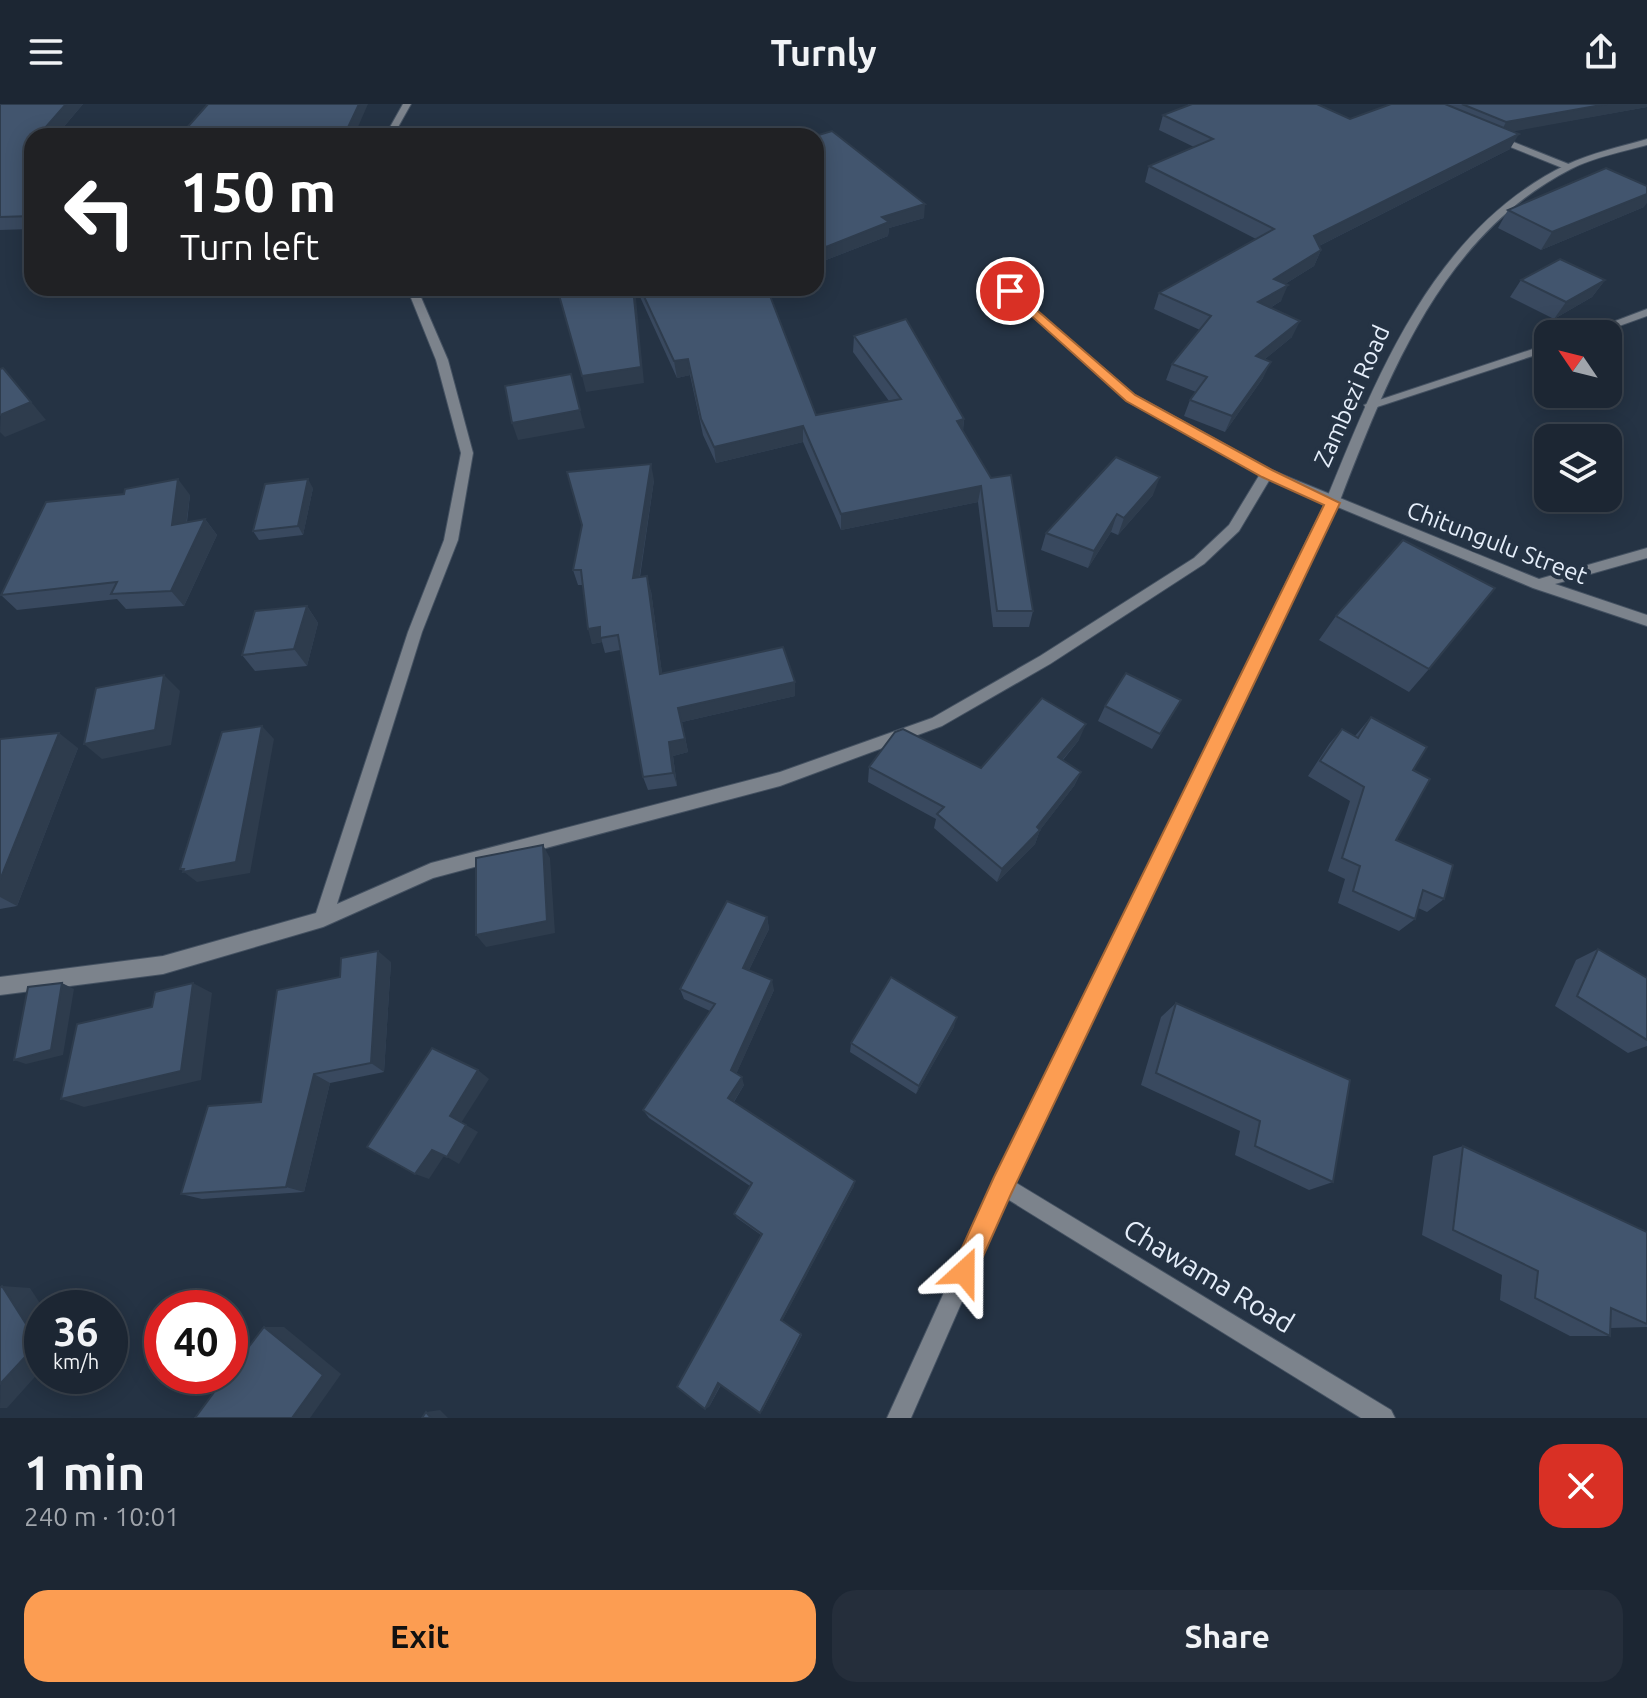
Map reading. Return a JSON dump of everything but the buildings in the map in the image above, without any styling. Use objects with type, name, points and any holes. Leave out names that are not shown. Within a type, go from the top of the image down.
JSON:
[{"type":"street","points":[[394,128],[407,104]]},
{"type":"street","points":[[1485,133],[1568,167]]},
{"type":"street","name":"Zambezi Road","points":[[899,1418],[1003,1185],[1332,503],[1370,405],[1399,343],[1444,272],[1488,221],[1531,189],[1568,167],[1647,142]]},
{"type":"street","name":"Chitungulu Street","points":[[1010,291],[1131,398],[1267,473],[1332,503],[1538,584],[1647,621]]},
{"type":"street","points":[[323,919],[415,632],[451,540],[467,453],[442,360],[415,296]]},
{"type":"street","points":[[1622,321],[1647,312]]},
{"type":"street","points":[[1370,405],[1534,352]]},
{"type":"street","points":[[0,986],[163,965],[323,919],[431,871],[780,779],[937,722],[1045,660],[1199,561],[1234,528],[1267,473]]},
{"type":"street","points":[[1538,584],[1647,553]]},
{"type":"street","name":"Chawama Road","points":[[1003,1185],[1383,1418]]},
{"type":"route","points":[[964,1272],[1332,503],[1267,473],[1131,398],[1010,291]]}]
